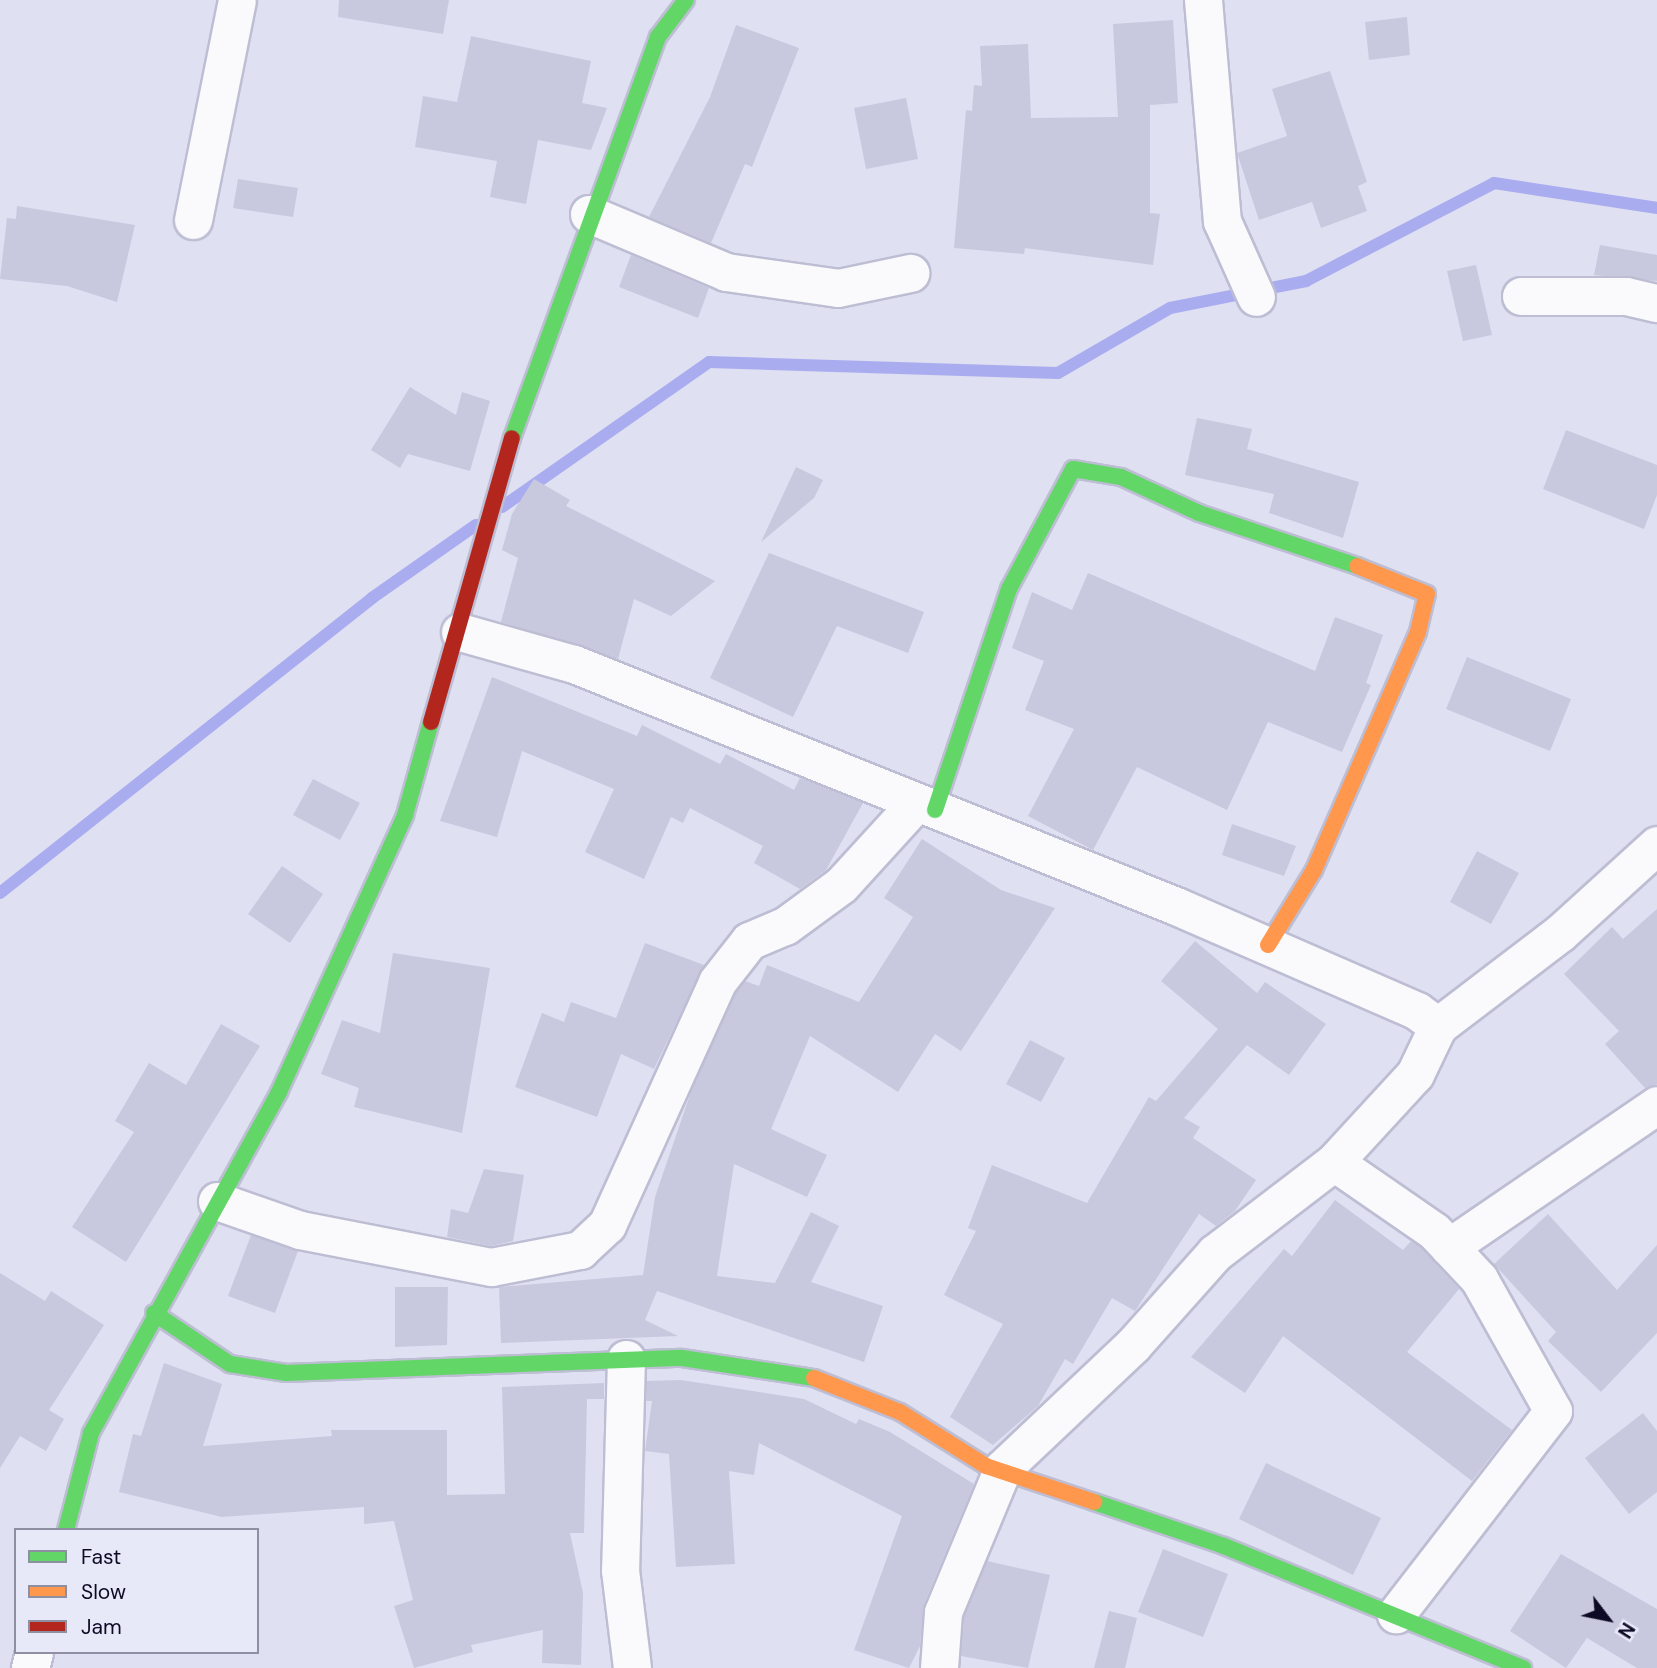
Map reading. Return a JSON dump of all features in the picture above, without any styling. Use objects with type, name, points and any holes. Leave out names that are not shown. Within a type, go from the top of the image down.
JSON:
[{"type":"street","points":[[193,220],[237,0]]},
{"type":"street","points":[[67,1528],[91,1433],[154,1313],[279,1092],[405,815],[460,632],[504,461],[589,214],[658,37],[686,0]]},
{"type":"street","points":[[1203,0],[1223,221],[1256,297]]},
{"type":"street","points":[[589,214],[726,272],[838,288],[910,273]]},
{"type":"street","points":[[1521,296],[1626,296],[1657,303]]},
{"type":"street","points":[[216,1201],[300,1230],[491,1268],[580,1250],[607,1225],[717,982],[749,941],[785,926],[841,885],[925,806],[1009,589],[1073,469],[1121,477],[1199,513],[1407,583],[1427,594],[1418,632],[1314,870],[1268,945]]},
{"type":"street","points":[[460,632],[574,664],[1268,945],[1417,1011],[1438,1026]]},
{"type":"street","points":[[939,1668],[943,1612],[1003,1468],[1133,1345],[1215,1253],[1334,1162],[1415,1074],[1438,1026],[1560,933],[1657,845]]},
{"type":"street","points":[[1449,1247],[1657,1105]]},
{"type":"street","points":[[1334,1162],[1449,1247],[1479,1279],[1553,1411],[1396,1614]]},
{"type":"street","points":[[154,1313],[230,1364],[286,1373],[682,1358],[814,1378],[900,1412],[986,1466],[1003,1468],[1396,1614],[1523,1668]]},
{"type":"street","points":[[626,1359],[620,1570],[632,1668]]},
{"type":"building","points":[[339,0],[449,0],[443,34],[338,17]]},
{"type":"building","points":[[1407,17],[1410,55],[1369,60],[1365,22]]},
{"type":"building","points":[[1173,20],[1178,103],[1150,105],[1150,213],[1160,214],[1153,265],[1025,248],[1024,254],[954,248],[966,110],[972,111],[974,85],[982,86],[980,46],[1028,44],[1031,118],[1118,117],[1113,24]]},
{"type":"building","points":[[736,25],[799,48],[752,167],[745,164],[711,243],[649,217],[710,97]]},
{"type":"building","points":[[471,36],[591,61],[582,103],[607,108],[591,150],[538,140],[526,204],[490,197],[497,161],[415,147],[423,96],[457,102]]},
{"type":"building","points":[[1330,71],[1367,182],[1358,186],[1367,211],[1321,228],[1312,202],[1259,220],[1237,153],[1287,136],[1272,89]]},
{"type":"building","points":[[906,98],[918,159],[866,169],[854,108]]},
{"type":"building","points":[[238,179],[298,188],[293,217],[233,208]]},
{"type":"building","points":[[17,206],[135,225],[117,302],[67,286],[0,279],[7,218],[16,219]]},
{"type":"building","points":[[1600,245],[1657,255],[1657,281],[1594,275]]},
{"type":"building","points":[[631,255],[709,288],[698,318],[619,287]]},
{"type":"building","points":[[1476,265],[1492,335],[1463,341],[1447,271]]},
{"type":"building","points":[[410,387],[456,415],[462,392],[490,401],[470,471],[408,454],[400,468],[371,450]]},
{"type":"building","points":[[1197,418],[1252,429],[1247,449],[1359,482],[1343,538],[1269,513],[1274,494],[1185,475]]},
{"type":"building","points":[[1566,430],[1657,465],[1657,495],[1644,529],[1543,489]]},
{"type":"building","points":[[796,467],[823,480],[814,498],[761,542]]},
{"type":"building","points":[[534,479],[570,500],[566,506],[715,581],[671,616],[634,599],[618,659],[501,622],[518,558],[502,550],[512,514]]},
{"type":"building","points":[[769,553],[924,612],[908,653],[837,626],[793,717],[710,678]]},
{"type":"building","points":[[1088,573],[1315,671],[1335,617],[1383,635],[1366,683],[1371,685],[1342,752],[1268,722],[1227,810],[1137,767],[1093,850],[1028,816],[1074,729],[1025,710],[1044,661],[1012,648],[1032,592],[1072,610]]},
{"type":"building","points":[[1467,657],[1571,699],[1550,751],[1446,709]]},
{"type":"building","points":[[492,677],[637,736],[642,725],[720,764],[726,754],[794,790],[800,778],[863,803],[826,870],[800,889],[754,863],[763,846],[690,808],[683,823],[671,817],[644,879],[585,852],[614,789],[522,751],[497,837],[440,821]]},
{"type":"building","points":[[313,779],[360,803],[340,840],[293,815]]},
{"type":"building","points":[[1232,824],[1296,846],[1284,876],[1222,855]]},
{"type":"building","points":[[922,839],[1001,890],[1055,908],[961,1051],[935,1034],[898,1092],[810,1036],[771,1129],[827,1155],[807,1197],[734,1164],[717,1276],[775,1283],[811,1212],[839,1226],[811,1282],[883,1306],[864,1362],[657,1291],[645,1320],[678,1336],[501,1343],[499,1287],[643,1275],[655,1197],[693,1086],[735,993],[745,981],[759,986],[767,965],[859,1002],[913,917],[884,898]]},
{"type":"building","points":[[1477,851],[1519,873],[1491,924],[1450,902]]},
{"type":"building","points":[[282,866],[323,894],[290,943],[248,914]]},
{"type":"building","points":[[1657,909],[1657,1084],[1645,1088],[1605,1044],[1619,1031],[1564,974],[1612,927],[1623,939]]},
{"type":"building","points":[[1195,941],[1257,993],[1265,982],[1326,1024],[1289,1075],[1247,1045],[1184,1118],[1200,1127],[1193,1138],[1256,1180],[1235,1211],[1216,1226],[1199,1214],[1135,1311],[1112,1298],[1073,1364],[1065,1359],[1038,1406],[993,1445],[950,1417],[1003,1324],[944,1295],[976,1231],[968,1228],[992,1165],[1087,1203],[1149,1097],[1156,1101],[1218,1029],[1161,981]]},
{"type":"building","points":[[645,943],[704,965],[654,1069],[621,1054],[597,1117],[515,1087],[542,1013],[564,1022],[571,1002],[616,1018]]},
{"type":"building","points":[[393,953],[490,968],[462,1133],[354,1107],[359,1088],[321,1074],[342,1020],[380,1033]]},
{"type":"building","points":[[221,1024],[260,1046],[126,1262],[72,1227],[134,1132],[115,1121],[149,1063],[186,1085]]},
{"type":"building","points":[[1030,1040],[1065,1058],[1041,1102],[1006,1084]]},
{"type":"building","points":[[484,1169],[524,1175],[513,1241],[491,1246],[447,1237],[451,1209],[468,1213]]},
{"type":"building","points":[[1335,1200],[1403,1250],[1411,1241],[1420,1247],[1459,1289],[1407,1352],[1512,1430],[1472,1481],[1283,1336],[1245,1393],[1191,1357],[1284,1249],[1292,1256]]},
{"type":"building","points":[[1548,1214],[1617,1290],[1657,1245],[1657,1333],[1601,1392],[1548,1341],[1556,1332],[1494,1264]]},
{"type":"building","points":[[251,1235],[298,1251],[275,1313],[228,1296]]},
{"type":"building","points":[[0,1273],[45,1301],[51,1291],[104,1325],[49,1410],[64,1419],[46,1451],[20,1436],[0,1468]]},
{"type":"building","points":[[395,1287],[448,1287],[447,1345],[395,1347]]},
{"type":"building","points":[[164,1363],[222,1384],[203,1446],[332,1436],[331,1430],[447,1430],[447,1495],[505,1494],[502,1387],[604,1383],[604,1399],[587,1399],[584,1533],[570,1533],[583,1593],[581,1665],[542,1663],[543,1630],[471,1645],[473,1652],[414,1668],[394,1606],[413,1600],[394,1521],[364,1524],[364,1507],[222,1517],[119,1492],[133,1434],[141,1436]]},
{"type":"building","points":[[681,1380],[804,1399],[856,1424],[859,1419],[890,1432],[974,1484],[924,1604],[920,1646],[909,1668],[854,1650],[902,1516],[759,1443],[754,1475],[729,1471],[735,1564],[676,1567],[669,1454],[645,1451],[652,1401],[646,1401],[646,1381]]},
{"type":"building","points":[[1643,1413],[1657,1431],[1657,1492],[1629,1514],[1585,1458]]},
{"type":"building","points":[[1266,1463],[1381,1518],[1353,1575],[1239,1519]]},
{"type":"building","points":[[1163,1549],[1228,1574],[1203,1637],[1138,1612]]},
{"type":"building","points":[[1561,1554],[1657,1609],[1657,1668],[1637,1668],[1587,1638],[1566,1668],[1510,1631]]},
{"type":"building","points":[[987,1561],[1050,1575],[1028,1668],[961,1656],[964,1617]]},
{"type":"building","points":[[1109,1611],[1137,1618],[1125,1668],[1094,1668]]},
{"type":"waterway","points":[[502,507],[709,362],[1058,373],[1170,308],[1306,281],[1494,183],[1657,208]]},
{"type":"waterway","points":[[0,893],[372,598],[476,525]]},
{"type":"traffic: fast","points":[[512,438],[658,37],[686,0]]},
{"type":"traffic: fast","points":[[935,810],[1009,589],[1073,469],[1121,477],[1199,513],[1357,566]]},
{"type":"traffic: fast","points":[[67,1528],[91,1433],[279,1092],[405,815],[431,722]]},
{"type":"traffic: fast","points":[[154,1313],[230,1364],[286,1373],[682,1358],[814,1378]]},
{"type":"traffic: fast","points":[[1094,1502],[1224,1546],[1523,1668]]},
{"type":"traffic: slow","points":[[1268,945],[1314,870],[1418,632],[1427,594],[1357,566]]},
{"type":"traffic: slow","points":[[814,1378],[900,1412],[986,1466],[1094,1502]]},
{"type":"traffic: jam","points":[[431,722],[512,438]]}]
